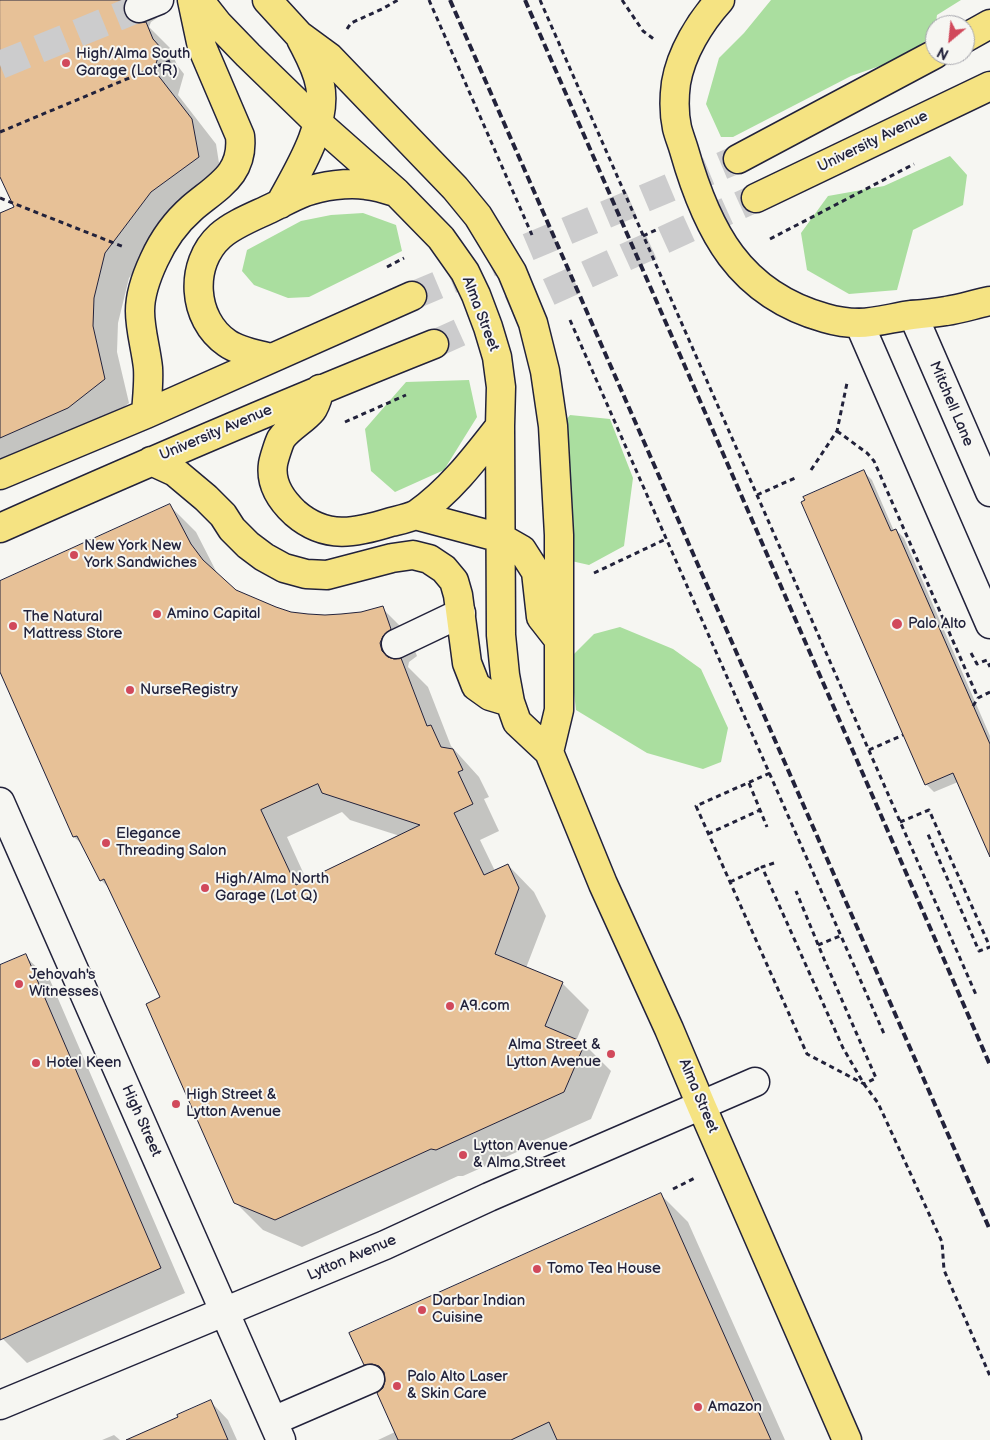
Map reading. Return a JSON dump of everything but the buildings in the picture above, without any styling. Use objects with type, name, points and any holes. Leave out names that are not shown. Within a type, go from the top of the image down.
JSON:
[{"type":"main road","points":[[146,414],[148,382],[140,310],[143,292],[154,259],[179,221],[192,208],[210,195],[233,171],[239,161],[242,149],[240,136],[202,47],[192,0]]},
{"type":"main road","name":"Alma Street","points":[[199,0],[218,24],[318,123],[396,192],[441,238],[465,272],[476,295],[497,357],[501,387],[501,635],[510,702],[518,722],[549,752],[603,884],[669,1029],[848,1440]]},
{"type":"main road","points":[[266,0],[299,35],[329,56],[455,188],[478,216],[512,272],[533,323],[545,371],[553,426],[559,536],[559,710],[549,752]]},
{"type":"main road","points":[[720,0],[704,22],[683,60],[676,82],[674,102],[677,129],[690,172],[721,243],[735,262],[754,281],[780,299],[802,310],[826,318],[859,323],[946,311],[990,301]]},
{"type":"main road","points":[[975,32],[990,24]]},
{"type":"main road","points":[[280,204],[310,148],[318,123],[321,101],[321,86],[315,68],[299,35]]},
{"type":"main road","points":[[738,160],[925,59]]},
{"type":"main road","name":"University Avenue","points":[[756,198],[990,86]]},
{"type":"main road","points":[[270,358],[228,344],[216,334],[206,319],[200,303],[198,284],[204,259],[211,246],[221,235],[248,219],[306,192],[337,185],[364,184],[396,192]]},
{"type":"main road","points":[[0,475],[146,414],[412,296]]},
{"type":"main road","name":"University Avenue","points":[[0,528],[320,389],[434,344]]},
{"type":"main road","points":[[320,389],[313,409],[281,439],[273,464],[274,479],[278,492],[285,504],[301,518],[331,531],[346,533],[366,530],[415,515],[453,482],[500,426]]},
{"type":"main road","points":[[151,461],[175,472],[206,498],[248,545],[284,568],[306,574],[328,575],[392,558],[413,555],[429,559],[444,569],[454,581],[458,595],[467,663],[476,686],[490,696],[510,702]]},
{"type":"main road","points":[[415,515],[501,538],[522,550],[536,572],[541,618],[560,641]]},
{"type":"street","name":"Mitchell Lane","points":[[914,315],[990,492]]},
{"type":"street","points":[[859,323],[990,624]]},
{"type":"street","points":[[396,644],[461,613]]},
{"type":"street","name":"High Street","points":[[0,802],[277,1430]]},
{"type":"street","name":"Lytton Avenue","points":[[0,1405],[385,1245],[489,1197],[755,1082]]},
{"type":"street","points":[[277,1430],[370,1379]]},
{"type":"path","points":[[351,22],[398,0]]},
{"type":"path","points":[[429,0],[535,240]]},
{"type":"path","points":[[540,0],[977,997]]},
{"type":"path","points":[[622,0],[643,31],[683,60]]},
{"type":"path","points":[[0,132],[202,47]]},
{"type":"path","points":[[770,239],[920,160]]},
{"type":"path","points":[[0,198],[154,259]]},
{"type":"path","points":[[643,236],[658,229]]},
{"type":"path","points":[[566,312],[885,1036]]},
{"type":"path","points":[[811,470],[837,431],[848,378]]},
{"type":"path","points":[[342,423],[411,393]]},
{"type":"path","points":[[837,431],[867,453],[874,461],[978,698]]},
{"type":"path","points":[[757,495],[795,478]]},
{"type":"path","points":[[592,574],[666,539]]},
{"type":"path","points":[[973,706],[978,698],[990,692]]},
{"type":"path","points":[[869,750],[903,735]]},
{"type":"path","points":[[770,773],[696,806],[807,1054],[864,1084]]},
{"type":"path","points":[[749,783],[767,827]]},
{"type":"path","points":[[708,834],[760,810]]},
{"type":"path","points":[[900,822],[929,810],[990,947],[979,951],[927,832]]},
{"type":"path","points":[[730,882],[774,862]]},
{"type":"path","points":[[762,867],[843,1048],[864,1084],[878,1103],[942,1242],[944,1270],[990,1376]]},
{"type":"path","points":[[796,890],[876,1078],[864,1084]]},
{"type":"path","points":[[818,945],[840,936]]},
{"type":"path","points":[[673,1189],[695,1178]]},
{"type":"green space","points":[[771,0],[961,0],[937,15],[925,15],[925,41],[900,59],[851,76],[733,137],[721,137],[706,104],[719,58],[744,33]]},
{"type":"green space","points":[[950,156],[967,175],[963,205],[913,230],[897,290],[849,294],[807,270],[801,233],[828,196],[884,186]]},
{"type":"green space","points":[[363,213],[396,225],[402,251],[309,297],[288,298],[254,285],[242,271],[247,250],[301,221],[331,215]]},
{"type":"green space","points":[[469,380],[477,417],[444,470],[395,492],[371,471],[365,429],[406,382]]},
{"type":"green space","points":[[570,415],[610,419],[633,478],[624,546],[589,565],[567,560],[545,446]]},
{"type":"green space","points":[[620,627],[673,649],[701,669],[728,728],[721,762],[703,769],[647,753],[576,710],[570,658],[594,634]]},
{"type":"tunnel","points":[[0,65],[139,8]]},
{"type":"tunnel","points":[[412,296],[738,159]]},
{"type":"tunnel","points":[[434,344],[756,198]]},
{"type":"railway","points":[[450,0],[990,1230]]},
{"type":"railway","points":[[525,0],[990,1065]]},
{"type":"place","name":"High/Alma South Garage (Lot R)","points":[[66,63]]},
{"type":"place","name":"New York New York Sandwiches","points":[[74,555]]},
{"type":"place","name":"Amino Capital","points":[[157,614]]},
{"type":"place","name":"Palo Alto","points":[[897,624]]},
{"type":"place","name":"The Natural Mattress Store","points":[[13,626]]},
{"type":"place","name":"NurseRegistry","points":[[130,690]]},
{"type":"place","name":"Elegance Threading Salon","points":[[106,843]]},
{"type":"place","name":"High/Alma North Garage (Lot Q)","points":[[205,888]]},
{"type":"place","name":"Jehovah's Witnesses","points":[[19,984]]},
{"type":"place","name":"A9.com","points":[[450,1006]]},
{"type":"place","name":"Alma Street & Lytton Avenue","points":[[611,1054]]},
{"type":"place","name":"Hotel Keen","points":[[36,1063]]},
{"type":"place","name":"High Street & Lytton Avenue","points":[[176,1104]]},
{"type":"place","name":"Lytton Avenue & Alma Street","points":[[463,1155]]},
{"type":"place","name":"Tomo Tea House","points":[[537,1269]]},
{"type":"place","name":"Darbar Indian Cuisine","points":[[422,1310]]},
{"type":"place","name":"Palo Alto Laser & Skin Care","points":[[397,1386]]},
{"type":"place","name":"Amazon","points":[[698,1407]]}]
